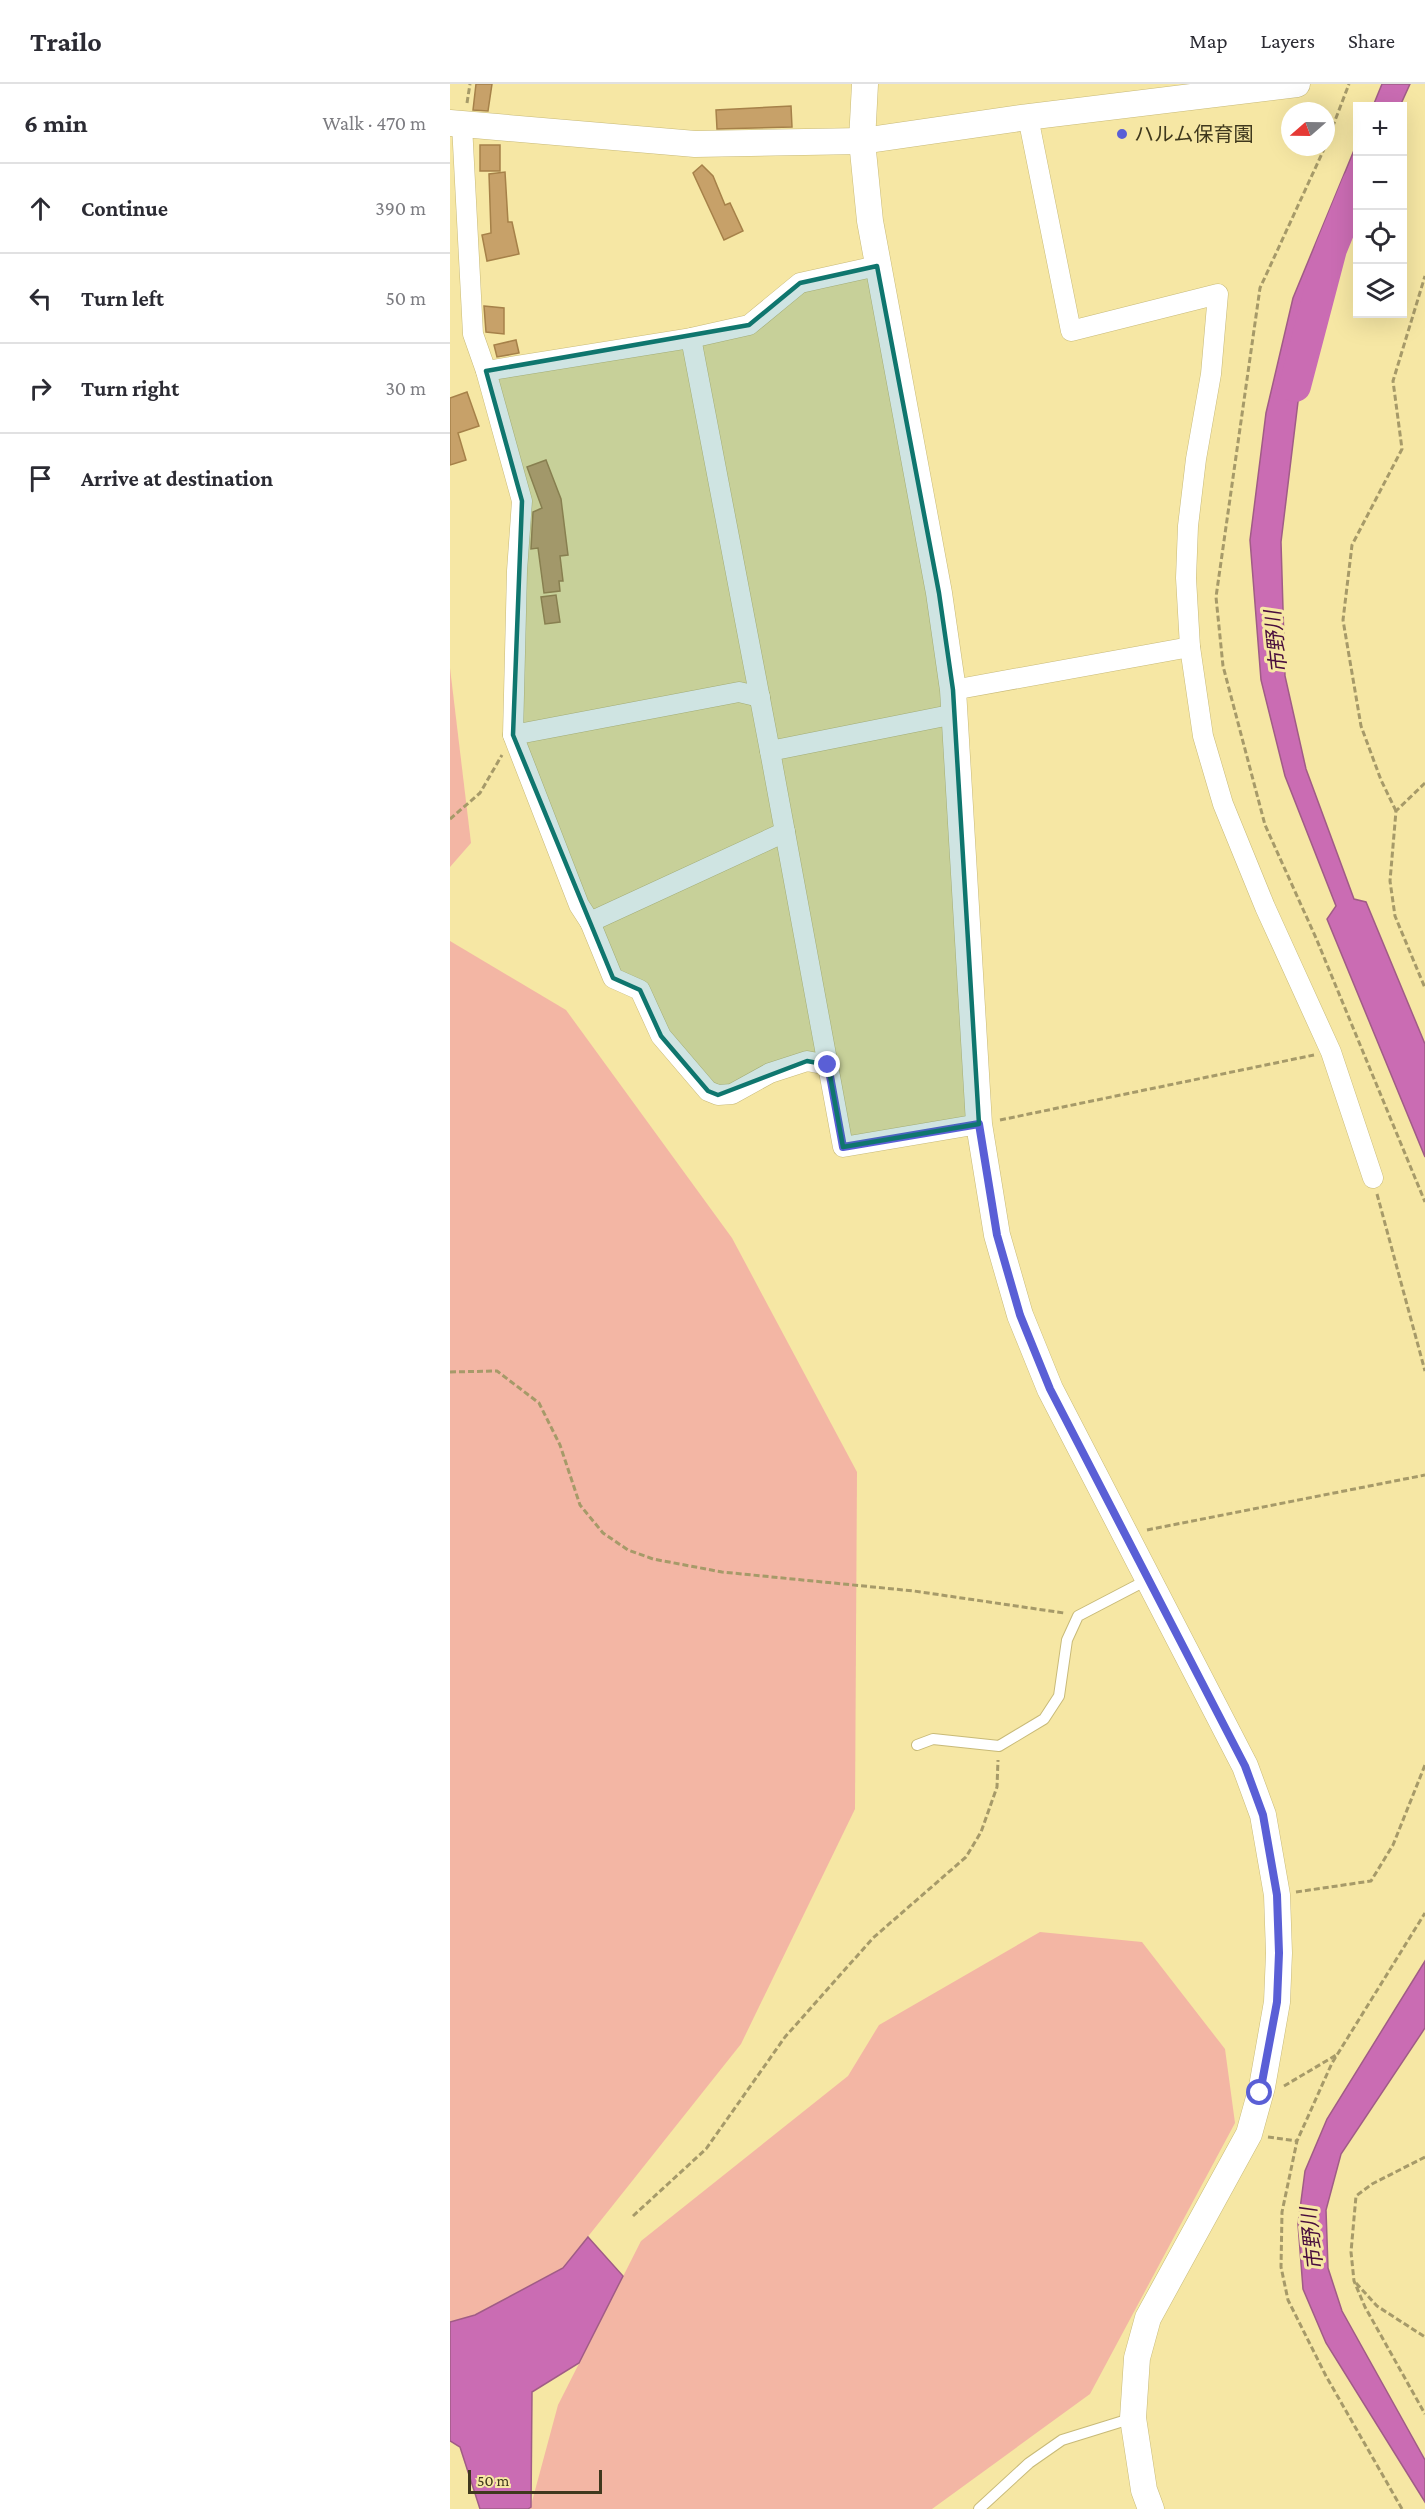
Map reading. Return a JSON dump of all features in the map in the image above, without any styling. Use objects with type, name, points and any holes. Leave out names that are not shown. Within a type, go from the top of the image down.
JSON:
[{"type":"street","points":[[865,84],[862,141],[877,266],[939,593],[954,702],[979,1124],[997,1235],[1020,1315],[1050,1389],[1245,1766],[1263,1815],[1277,1895],[1279,1953],[1277,2002],[1260,2093],[1249,2134],[1148,2318],[1137,2358],[1133,2418],[1144,2490],[1151,2509]]},
{"type":"street","points":[[828,1065],[807,1061],[770,1073],[732,1094],[718,1095],[708,1091],[661,1036],[640,990],[613,978],[590,922],[579,905],[513,735],[517,571],[522,501],[486,371],[473,334],[456,124],[695,144],[862,141],[1028,117],[1297,84]]},
{"type":"street","points":[[1028,117],[1071,331],[1218,294],[1211,374],[1196,459],[1188,526],[1186,578],[1190,647],[1203,736],[1223,804],[1265,907],[1331,1052],[1373,1178]]},
{"type":"street","points":[[486,371],[691,338],[749,325],[800,283],[877,266]]},
{"type":"street","points":[[691,338],[843,1147],[979,1124]]},
{"type":"street","points":[[770,751],[954,702],[1190,647]]},
{"type":"street","points":[[513,735],[739,692],[760,697]]},
{"type":"street","points":[[590,922],[785,832]]},
{"type":"lane","points":[[916,1745],[933,1739],[999,1746],[1044,1719],[1059,1696],[1067,1640],[1078,1616],[1147,1580]]},
{"type":"lane","points":[[979,2509],[1022,2469],[1062,2440],[1133,2418]]},
{"type":"path","points":[[1335,120],[1349,84]]},
{"type":"path","points":[[1320,156],[1260,288],[1216,597],[1223,666],[1265,825],[1316,938],[1425,1202]]},
{"type":"path","points":[[1425,276],[1393,381],[1402,449],[1352,545],[1342,620],[1361,726],[1381,780],[1396,812],[1389,881],[1395,916],[1425,988]]},
{"type":"path","points":[[450,819],[480,794],[513,735]]},
{"type":"path","points":[[1396,812],[1425,783]]},
{"type":"path","points":[[979,1124],[1331,1052]]},
{"type":"path","points":[[1373,1178],[1425,1371]]},
{"type":"path","points":[[450,1372],[497,1371],[538,1403],[560,1445],[580,1505],[603,1533],[628,1550],[653,1559],[722,1572],[914,1591],[1078,1616]]},
{"type":"path","points":[[1124,1534],[1425,1475]]},
{"type":"path","points":[[633,2216],[706,2149],[784,2037],[873,1938],[966,1857],[981,1832],[997,1787],[999,1746]]},
{"type":"path","points":[[1277,1895],[1371,1881],[1393,1845],[1425,1765]]},
{"type":"path","points":[[1402,2509],[1326,2376],[1288,2300],[1281,2268],[1282,2212],[1297,2141],[1332,2063],[1425,1913]]},
{"type":"path","points":[[1260,2093],[1273,2092],[1339,2053]]},
{"type":"path","points":[[1249,2134],[1297,2141]]},
{"type":"path","points":[[1425,2157],[1372,2184],[1356,2196],[1351,2252],[1354,2281],[1365,2307],[1425,2414]]},
{"type":"path","points":[[1354,2281],[1377,2306],[1425,2337]]},
{"type":"highlighted area","points":[[877,266],[939,593],[953,690],[979,1124],[843,1147],[828,1065],[807,1061],[718,1095],[708,1091],[661,1036],[640,990],[613,978],[513,735],[522,501],[486,371],[749,325],[800,283]]},
{"type":"shaded area","points":[[450,668],[471,843],[450,867]]},
{"type":"shaded area","points":[[450,941],[566,1010],[732,1238],[857,1472],[855,1809],[741,2044],[563,2268],[475,2315],[450,2322]]},
{"type":"shaded area","points":[[1040,1932],[1142,1942],[1225,2049],[1235,2123],[1090,2394],[932,2509],[530,2509],[558,2405],[641,2241],[848,2076],[879,2025]]},
{"type":"water","points":[[1382,84],[1410,84],[1402,102],[1375,102]]},
{"type":"water","points":[[1353,153],[1353,210],[1309,311],[1281,542],[1285,676],[1306,769],[1354,899],[1366,902],[1425,1044],[1425,1157],[1327,919],[1336,906],[1285,776],[1261,680],[1250,540],[1266,413],[1293,298]]},
{"type":"water","points":[[1425,1961],[1425,2028],[1341,2154],[1326,2210],[1328,2268],[1342,2311],[1425,2460],[1425,2502],[1326,2343],[1303,2289],[1298,2224],[1305,2171],[1327,2119]]},
{"type":"water","points":[[588,2237],[623,2276],[579,2363],[532,2392],[531,2507],[528,2509],[480,2509],[460,2447],[450,2441],[450,2322],[475,2315],[563,2268]]},
{"type":"building","points":[[476,84],[492,84],[488,111],[473,110]]},
{"type":"building","points":[[791,106],[792,127],[717,129],[716,110]]},
{"type":"building","points":[[480,145],[500,145],[500,171],[480,171]]},
{"type":"building","points":[[702,165],[713,176],[725,205],[730,203],[743,231],[724,240],[693,173]]},
{"type":"building","points":[[505,172],[508,222],[512,222],[519,254],[487,261],[482,235],[491,233],[489,174]]},
{"type":"building","points":[[484,306],[504,308],[504,334],[486,332]]},
{"type":"building","points":[[516,340],[519,353],[497,357],[494,345]]},
{"type":"building","points":[[467,392],[479,426],[458,433],[466,460],[450,465],[450,398]]},
{"type":"building","points":[[546,460],[561,499],[568,555],[560,556],[563,581],[559,581],[560,591],[544,593],[538,548],[531,549],[533,512],[542,508],[527,467]]},
{"type":"building","points":[[556,595],[560,622],[545,624],[541,597]]},
{"type":"waterway","name":"市野川","points":[[1295,386],[1331,249],[1353,195]]},
{"type":"place","name":"ハルム保育園","points":[[1122,134]]},
{"type":"route","points":[[828,1065],[843,1147],[979,1124],[997,1235],[1020,1315],[1050,1389],[1245,1766],[1263,1815],[1277,1895],[1279,1953],[1277,2002],[1260,2093]]}]
